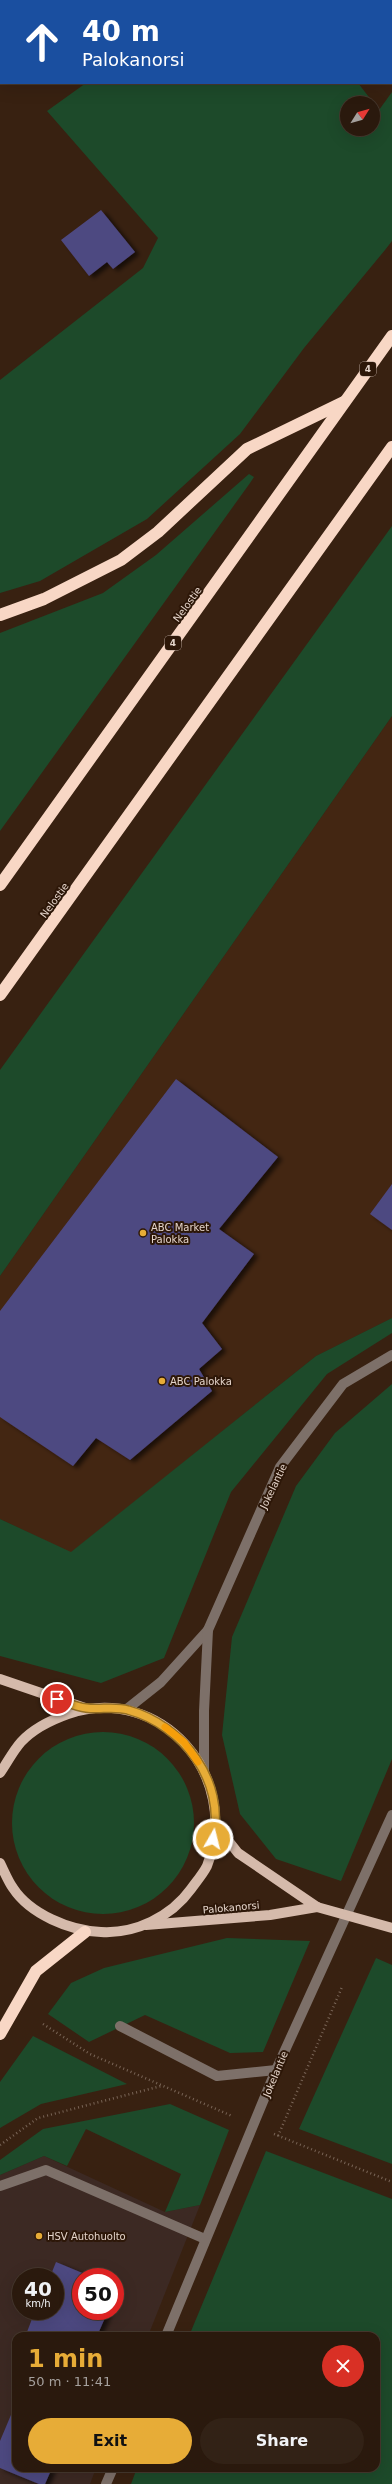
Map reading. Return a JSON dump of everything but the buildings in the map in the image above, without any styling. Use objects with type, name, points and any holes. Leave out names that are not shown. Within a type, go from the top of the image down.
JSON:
[{"type":"highway","name":"Nelostie","points":[[0,885],[392,336]]},
{"type":"highway","points":[[0,615],[44,599],[121,560],[158,532],[247,449],[345,401]]},
{"type":"highway","name":"Nelostie","points":[[0,995],[392,447]]},
{"type":"highway","points":[[0,2034],[36,1971],[85,1932]]},
{"type":"main road","points":[[0,1679],[85,1708],[127,1709],[158,1721],[184,1742],[204,1770],[213,1796],[216,1825],[206,1866],[182,1902],[146,1925],[116,1933],[85,1932],[44,1918],[13,1889],[0,1863]]},
{"type":"main road","points":[[0,1773],[21,1742],[50,1720],[85,1708]]},
{"type":"main road","name":"Palokanorsi","points":[[216,1825],[238,1853],[317,1907],[392,1928]]},
{"type":"main road","name":"Palokanorsi","points":[[146,1925],[270,1915],[317,1907]]},
{"type":"street","name":"Jokelantie","points":[[127,1709],[161,1682],[208,1630],[280,1467],[343,1384],[392,1355]]},
{"type":"street","name":"Jokelantie","points":[[204,1770],[204,1711],[208,1630]]},
{"type":"street","name":"Jokelantie","points":[[168,2332],[231,2174],[255,2125],[276,2070],[392,1815]]},
{"type":"street","points":[[120,2026],[217,2076],[276,2070]]},
{"type":"street","points":[[0,2186],[46,2170],[205,2239]]},
{"type":"street","points":[[106,2484],[111,2472]]},
{"type":"path","points":[[278,2136],[343,1985]]},
{"type":"path","points":[[43,2024],[90,2054],[278,2136],[392,2182]]},
{"type":"path","points":[[0,2145],[38,2118],[162,2086]]},
{"type":"shaded area","points":[[392,716],[392,1318],[316,1356],[71,1553],[0,1519],[0,1276]]},
{"type":"shaded area","points":[[44,2156],[165,2212],[200,2205],[150,2332],[12,2332],[12,2472],[94,2472],[90,2484],[0,2484],[0,2175]]},
{"type":"green space","points":[[85,84],[359,84],[368,96],[340,96],[340,136],[380,136],[380,109],[392,92],[392,241],[385,250],[304,348],[240,434],[147,519],[40,581],[0,593],[0,380],[143,268],[158,238],[47,111]]},
{"type":"green space","points":[[249,474],[254,477],[250,483],[0,831],[0,633],[103,593],[156,555]]},
{"type":"green space","points":[[392,526],[392,716],[0,1276],[0,1070]]},
{"type":"green space","points":[[392,1318],[392,1333],[327,1374],[231,1492],[164,1658],[101,1683],[0,1656],[0,1519],[71,1552],[316,1356]]},
{"type":"green space","points":[[392,1384],[392,1759],[341,1881],[276,1859],[240,1814],[222,1735],[232,1637],[296,1486],[335,1433]]},
{"type":"green space","points":[[94,1732],[112,1732],[138,1739],[154,1747],[168,1758],[179,1772],[187,1788],[194,1814],[194,1832],[187,1858],[179,1874],[168,1888],[154,1899],[138,1907],[112,1914],[94,1914],[68,1907],[52,1899],[32,1881],[19,1858],[16,1849],[12,1832],[12,1814],[19,1788],[27,1772],[45,1752],[68,1739],[77,1736]]},
{"type":"green space","points":[[227,1938],[310,1941],[263,2052],[230,2053],[145,2015],[89,2042],[48,2014],[71,1983],[104,1968]]},
{"type":"green space","points":[[376,1958],[392,1965],[392,2164],[299,2129]]},
{"type":"green space","points":[[33,2036],[127,2084],[41,2104],[0,2128],[0,2082]]},
{"type":"green space","points":[[170,2104],[229,2130],[200,2205],[165,2212],[181,2174],[86,2129],[67,2166],[44,2156],[0,2175],[0,2160],[43,2129]]},
{"type":"green space","points":[[266,2151],[392,2199],[392,2484],[131,2484],[136,2472],[380,2472],[380,2332],[191,2332]]},
{"type":"slow traffic","points":[[165,1727],[184,1742],[198,1762]]},
{"type":"place","name":"ABC Market Palokka","points":[[143,1233]]},
{"type":"place","name":"ABC Palokka","points":[[162,1381]]},
{"type":"place","name":"HSV Autohuolto","points":[[39,2236]]},
{"type":"route","points":[[57,1699],[85,1708],[127,1709],[158,1721],[184,1742],[204,1770],[213,1796],[216,1825],[213,1839]]}]
